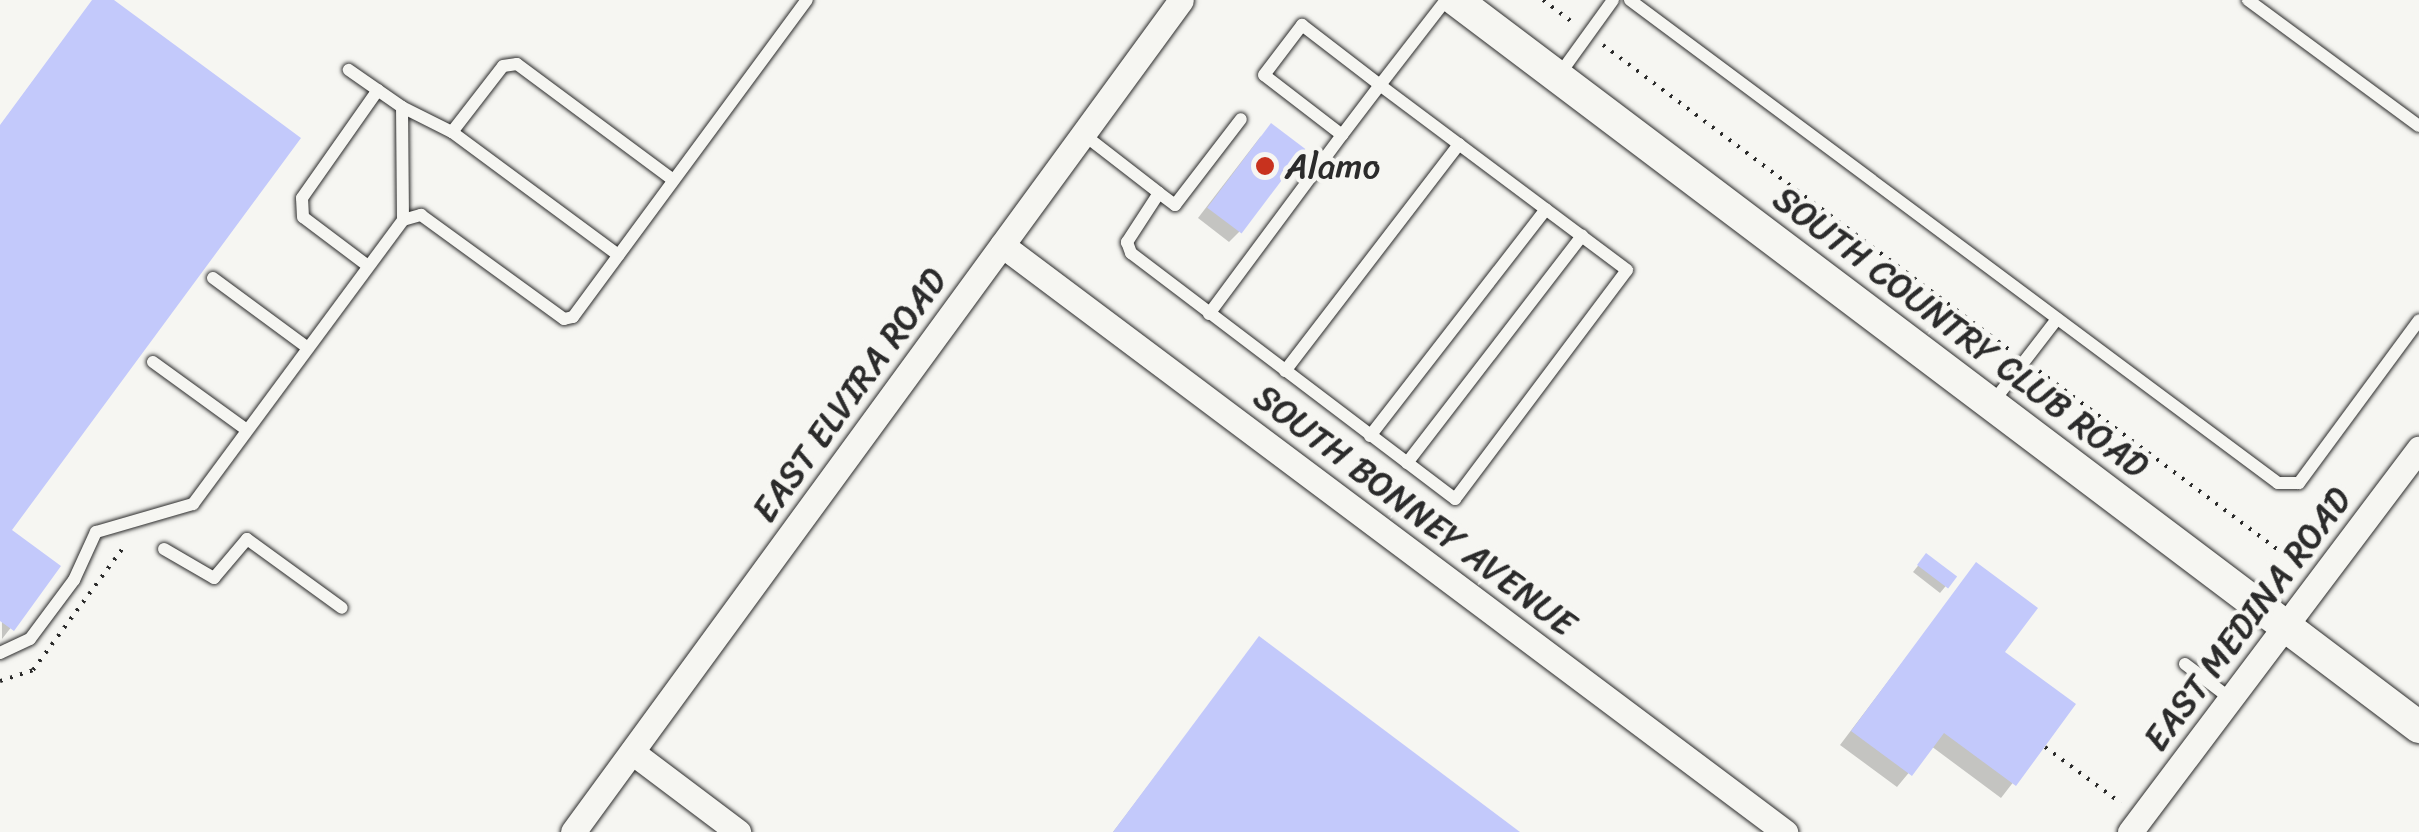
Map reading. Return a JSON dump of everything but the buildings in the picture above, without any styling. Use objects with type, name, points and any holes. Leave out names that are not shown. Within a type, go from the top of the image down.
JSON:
[{"type":"street","name":"EAST ELVIRA ROAD","points":[[573,832],[1181,0]]},
{"type":"street","name":"SOUTH COUNTRY CLUB ROAD","points":[[1456,0],[2419,727]]},
{"type":"street","name":"SOUTH BONNEY AVENUE","points":[[1002,245],[1786,832]]},
{"type":"street","name":"EAST MEDINA ROAD","points":[[2136,825],[2419,449]]},
{"type":"street","points":[[632,752],[738,832]]},
{"type":"lane","points":[[402,220],[422,216],[564,319],[573,316],[807,0]]},
{"type":"lane","points":[[1209,314],[1446,0]]},
{"type":"lane","points":[[1557,76],[1613,0]]},
{"type":"lane","points":[[1630,0],[2278,483],[2298,483],[2419,320]]},
{"type":"lane","points":[[2248,0],[2419,126]]},
{"type":"lane","points":[[1158,192],[1127,242],[1131,253],[1454,498],[1626,270],[1302,25],[1264,75],[1342,135]]},
{"type":"lane","points":[[452,132],[503,66],[517,64],[673,180]]},
{"type":"lane","points":[[349,70],[402,107],[452,132],[618,255]]},
{"type":"lane","points":[[368,266],[303,218],[302,198],[378,90]]},
{"type":"lane","points":[[0,653],[30,639],[74,580],[96,532],[193,504],[248,430],[402,220],[402,107]]},
{"type":"lane","points":[[1083,134],[1176,205],[1241,119]]},
{"type":"lane","points":[[1286,371],[1459,144]]},
{"type":"lane","points":[[1370,436],[1546,209]]},
{"type":"lane","points":[[1407,464],[1582,236]]},
{"type":"lane","points":[[213,278],[308,348]]},
{"type":"lane","points":[[1991,404],[2057,319]]},
{"type":"lane","points":[[153,362],[248,430]]},
{"type":"lane","points":[[164,549],[214,578],[247,539],[342,608]]},
{"type":"lane","points":[[2185,664],[2231,699]]},
{"type":"path","points":[[1543,0],[2320,581]]},
{"type":"path","points":[[2045,747],[2136,825]]},
{"type":"place","name":"Alamo","points":[[1265,166]]}]
